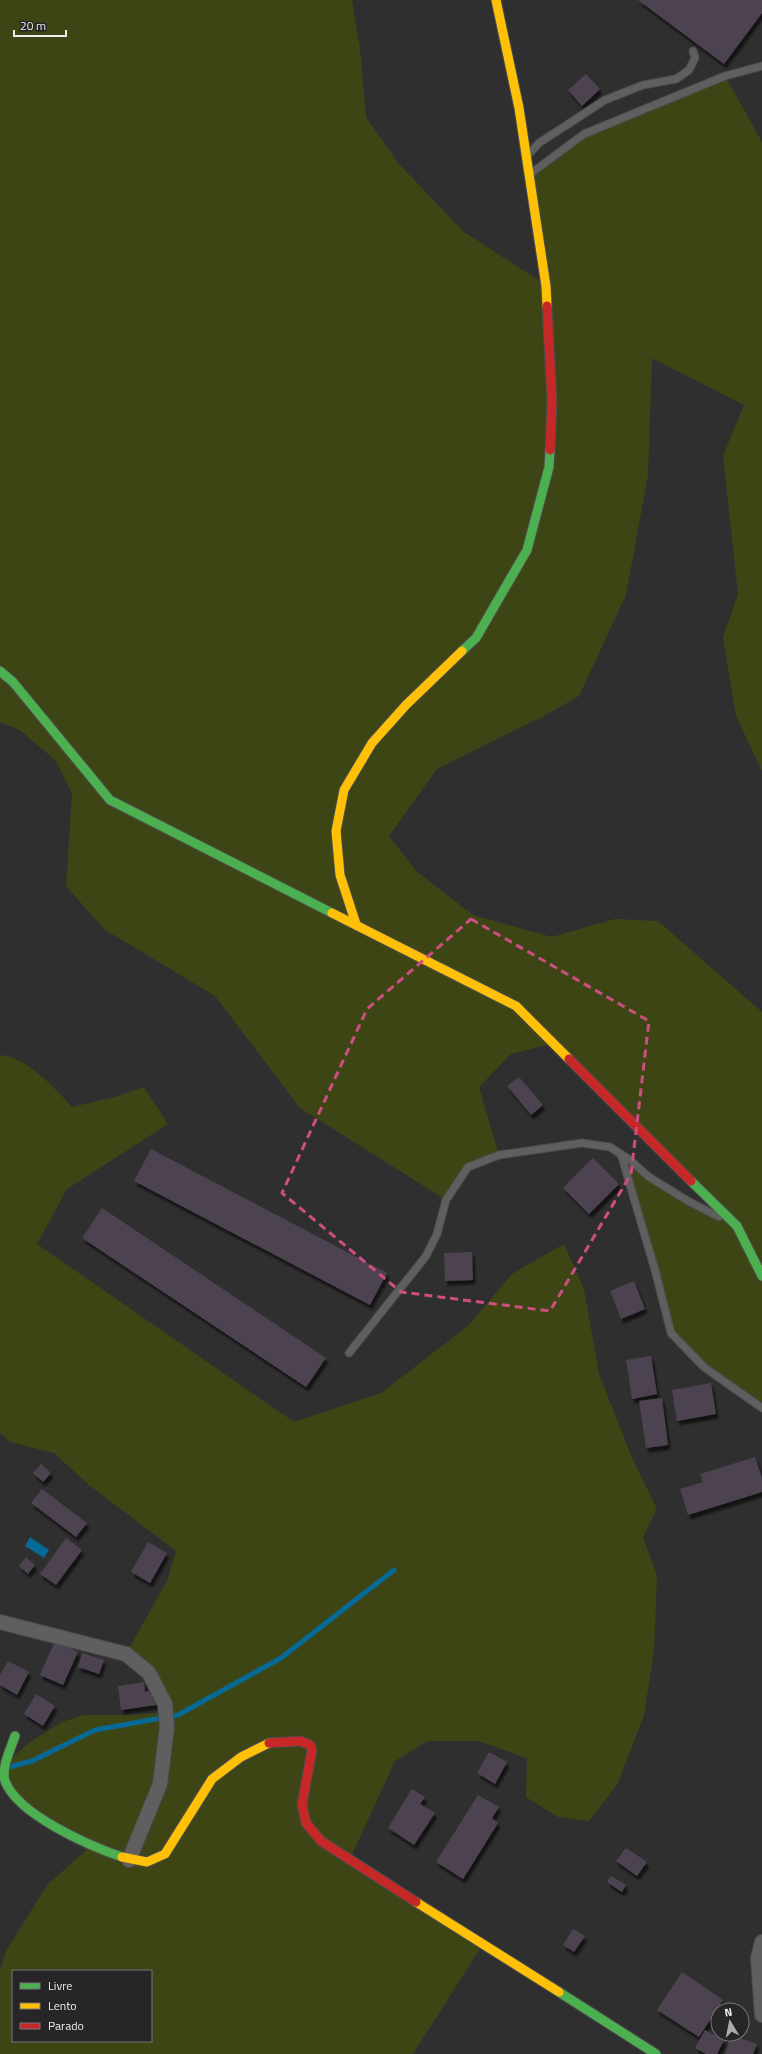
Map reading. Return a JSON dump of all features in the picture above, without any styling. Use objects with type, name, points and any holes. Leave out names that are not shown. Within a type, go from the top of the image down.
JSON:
[{"type":"street","points":[[356,924],[340,868],[336,831],[344,790],[372,743],[406,705],[476,638],[527,550],[550,467],[552,402],[546,286],[518,108],[496,0]]},
{"type":"street","points":[[0,671],[12,682],[110,800],[516,1006],[737,1226],[762,1276]]},
{"type":"street","points":[[0,1622],[126,1654],[150,1673],[165,1704],[167,1727],[160,1784],[129,1860]]},
{"type":"street","points":[[15,1736],[6,1763],[5,1780],[14,1796],[44,1820],[91,1846],[129,1860],[147,1862],[165,1854],[212,1780],[241,1757],[270,1744],[300,1741],[310,1745],[312,1750],[302,1804],[306,1823],[321,1841],[656,2054]]},
{"type":"street","points":[[762,1942],[758,1958],[762,2015]]},
{"type":"lane","points":[[526,158],[539,143],[605,100],[643,85],[676,79],[689,70],[695,58],[693,51]]},
{"type":"lane","points":[[528,176],[584,134],[725,76],[762,66]]},
{"type":"lane","points":[[349,1353],[426,1256],[437,1234],[446,1200],[468,1167],[499,1155],[582,1143],[610,1147],[649,1177],[688,1201],[737,1226]]},
{"type":"lane","points":[[621,1154],[655,1270],[671,1334],[704,1366],[762,1408]]},
{"type":"highlighted area","points":[[471,919],[649,1021],[631,1174],[550,1311],[401,1292],[282,1193],[367,1009]]},
{"type":"green space","points":[[0,0],[352,0],[360,49],[366,117],[398,163],[464,232],[546,285],[528,176],[584,134],[725,76],[762,142],[762,771],[736,716],[723,637],[738,594],[723,456],[744,405],[652,358],[648,475],[626,595],[579,696],[544,716],[437,769],[389,836],[416,871],[473,915],[552,937],[615,919],[658,921],[762,1012],[762,1408],[704,1367],[671,1333],[621,1154],[649,1177],[735,1226],[554,1043],[511,1054],[479,1087],[499,1155],[468,1167],[446,1200],[300,1108],[215,996],[104,929],[66,886],[72,794],[56,761],[20,730],[0,722]]},
{"type":"green space","points":[[0,1055],[20,1061],[30,1067],[49,1083],[72,1107],[118,1096],[144,1087],[168,1124],[67,1189],[37,1244],[294,1422],[381,1393],[469,1325],[512,1274],[564,1244],[584,1289],[599,1374],[632,1458],[657,1509],[643,1537],[657,1576],[654,1651],[644,1715],[618,1783],[589,1821],[558,1817],[526,1797],[527,1758],[478,1741],[428,1741],[395,1761],[350,1859],[483,1944],[413,2054],[0,2054],[0,1969],[7,1949],[48,1884],[91,1846],[15,1796],[6,1763],[30,1742],[62,1722],[84,1715],[131,1715],[166,1712],[165,1704],[126,1654],[167,1581],[176,1551],[89,1485],[54,1453],[10,1442],[0,1433]]},
{"type":"water","points":[[30,1537],[49,1550],[44,1558],[25,1546]]},
{"type":"building","points":[[638,0],[762,0],[762,13],[724,64]]},
{"type":"building","points":[[586,74],[600,89],[582,106],[568,90]]},
{"type":"building","points":[[519,1077],[543,1105],[531,1115],[507,1086]]},
{"type":"building","points":[[151,1149],[387,1273],[370,1305],[134,1181]]},
{"type":"building","points":[[593,1158],[619,1184],[589,1214],[563,1188]]},
{"type":"building","points":[[102,1208],[326,1358],[306,1387],[82,1238]]},
{"type":"building","points":[[472,1252],[473,1280],[445,1281],[444,1253]]},
{"type":"building","points":[[634,1281],[645,1309],[621,1319],[610,1291]]},
{"type":"building","points":[[651,1356],[657,1394],[632,1399],[626,1360]]},
{"type":"building","points":[[711,1383],[716,1414],[677,1421],[672,1390]]},
{"type":"building","points":[[662,1398],[668,1445],[646,1448],[639,1401]]},
{"type":"building","points":[[755,1457],[762,1478],[762,1492],[688,1515],[680,1489],[703,1482],[700,1474]]},
{"type":"building","points":[[41,1464],[51,1473],[43,1482],[33,1473]]},
{"type":"building","points":[[42,1489],[87,1523],[76,1537],[31,1503]]},
{"type":"building","points":[[66,1538],[82,1550],[56,1585],[40,1574]]},
{"type":"building","points":[[148,1542],[167,1553],[150,1583],[131,1572]]},
{"type":"building","points":[[26,1557],[35,1565],[28,1574],[19,1566]]},
{"type":"building","points":[[55,1641],[78,1652],[63,1685],[40,1675]]},
{"type":"building","points":[[82,1653],[104,1660],[99,1674],[78,1667]]},
{"type":"building","points":[[8,1661],[29,1672],[17,1695],[0,1685],[0,1675]]},
{"type":"building","points":[[144,1682],[145,1692],[154,1690],[156,1705],[121,1710],[118,1686]]},
{"type":"building","points":[[36,1694],[55,1706],[43,1726],[24,1714]]},
{"type":"building","points":[[489,1752],[507,1762],[495,1784],[477,1773]]},
{"type":"building","points":[[412,1789],[425,1797],[420,1804],[435,1813],[414,1845],[388,1828]]},
{"type":"building","points":[[478,1795],[499,1807],[492,1818],[498,1823],[463,1879],[436,1862]]},
{"type":"building","points":[[626,1848],[647,1862],[637,1876],[616,1861]]},
{"type":"building","points":[[611,1876],[626,1885],[622,1892],[607,1882]]},
{"type":"building","points":[[573,1929],[585,1936],[574,1952],[563,1945]]},
{"type":"building","points":[[682,1972],[723,2000],[722,2002],[710,2002],[710,2020],[699,2037],[657,2010]]},
{"type":"building","points":[[705,2030],[710,2033],[710,2042],[723,2042],[717,2054],[706,2054],[695,2048]]},
{"type":"building","points":[[729,2042],[750,2042],[757,2044],[753,2054],[725,2054]]},
{"type":"waterway","points":[[9,1767],[32,1761],[95,1730],[178,1715],[281,1658],[394,1570]]},
{"type":"traffic: fast","points":[[462,651],[476,638],[527,550],[549,467],[550,450]]},
{"type":"traffic: fast","points":[[0,671],[13,682],[110,800],[332,913]]},
{"type":"traffic: fast","points":[[691,1181],[737,1226],[762,1276]]},
{"type":"traffic: fast","points":[[15,1736],[4,1770],[5,1781],[12,1794],[24,1806],[56,1828],[122,1857]]},
{"type":"traffic: fast","points":[[559,1992],[656,2054]]},
{"type":"traffic: slow","points":[[496,0],[519,108],[546,286],[547,306]]},
{"type":"traffic: slow","points":[[356,924],[340,875],[336,831],[344,790],[372,743],[406,705],[462,651]]},
{"type":"traffic: slow","points":[[332,913],[516,1006],[569,1059]]},
{"type":"traffic: slow","points":[[122,1857],[147,1862],[165,1854],[212,1779],[241,1757],[269,1743]]},
{"type":"traffic: slow","points":[[416,1902],[559,1992]]},
{"type":"traffic: jam","points":[[547,306],[552,402],[550,450]]},
{"type":"traffic: jam","points":[[569,1059],[691,1181]]},
{"type":"traffic: jam","points":[[269,1743],[300,1741],[310,1745],[312,1750],[302,1804],[306,1823],[321,1841],[416,1902]]}]
